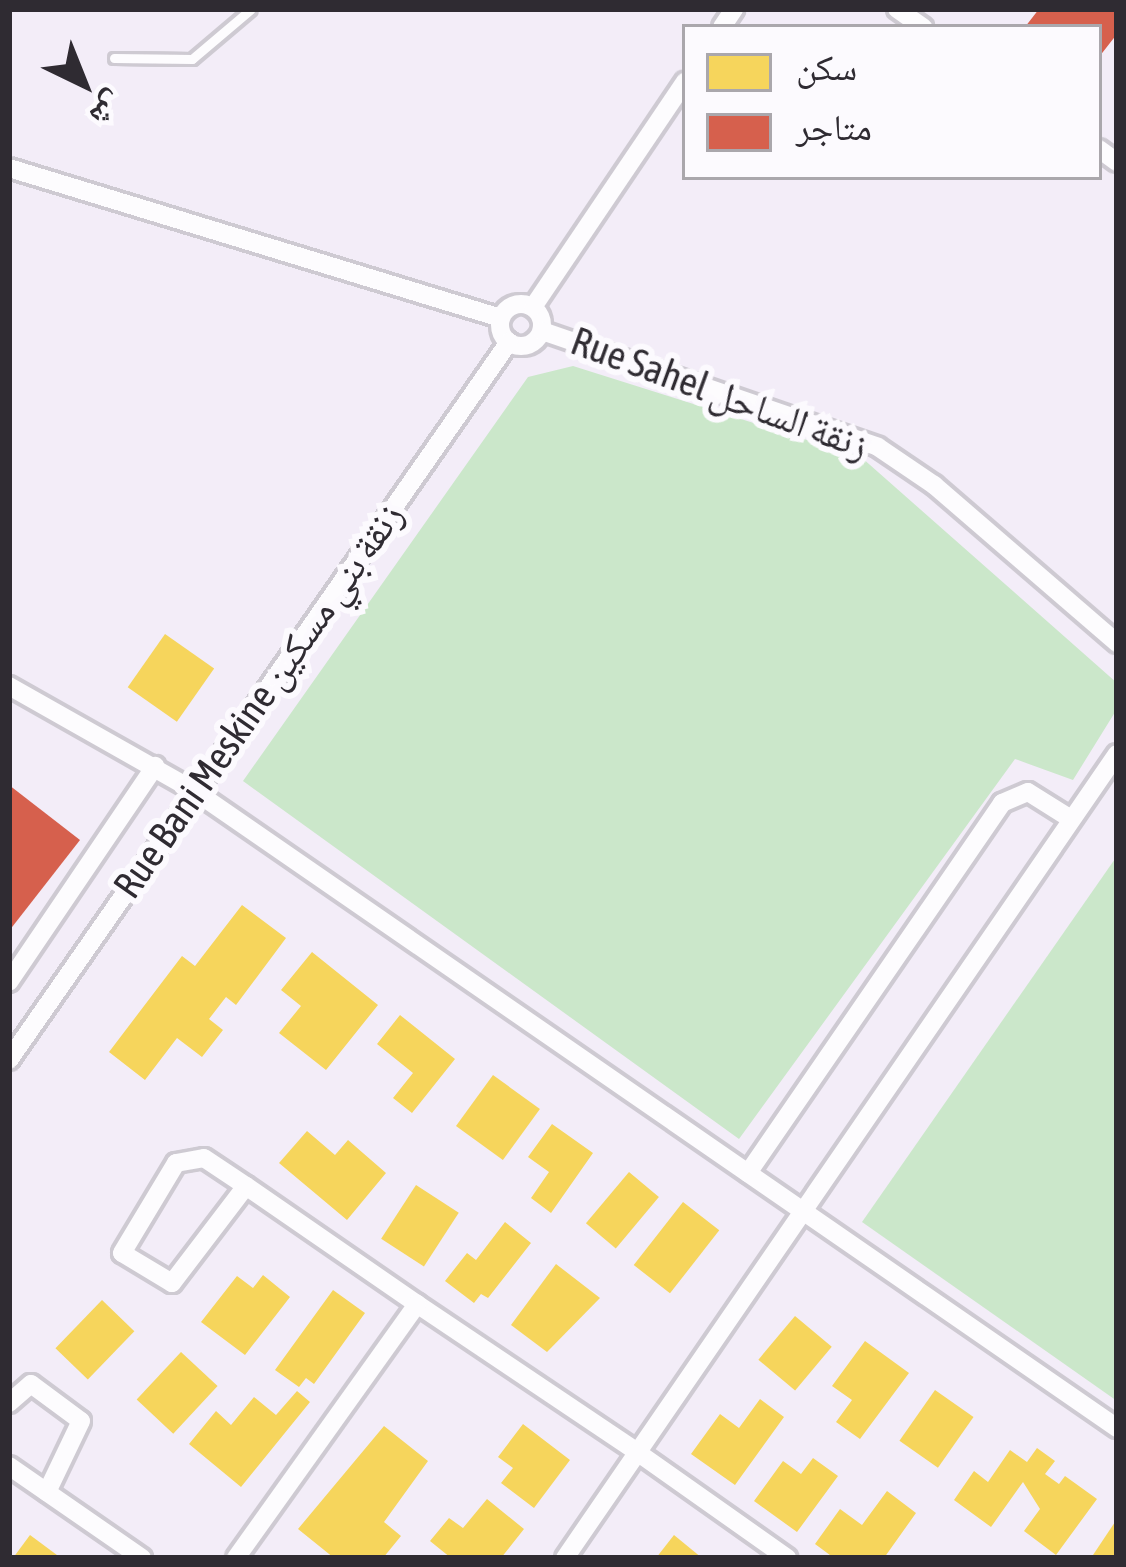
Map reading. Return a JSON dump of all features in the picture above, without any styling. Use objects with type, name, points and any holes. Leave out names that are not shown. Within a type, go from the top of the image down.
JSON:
[{"type":"street","points":[[533,307],[682,86]]},
{"type":"street","points":[[9,168],[501,318]]},
{"type":"street","points":[[501,318],[518,303],[533,307]]},
{"type":"street","points":[[501,318],[509,342],[529,345],[542,331],[533,307]]},
{"type":"street","name":"Rue Sahel زنقة الساحل","points":[[542,331],[878,447],[934,485],[1117,643]]},
{"type":"street","name":"Rue Bani Meskine زنقة بني مسكين","points":[[9,1060],[509,342]]},
{"type":"street","points":[[9,686],[193,790],[1117,1428]]},
{"type":"street","points":[[565,1558],[1117,754]]},
{"type":"street","points":[[9,982],[155,766]]},
{"type":"street","points":[[748,1173],[1002,803],[1028,792],[1071,819]]},
{"type":"street","points":[[246,1186],[172,1283],[122,1253],[182,1158],[204,1158],[246,1186],[417,1304],[637,1452],[787,1558]]},
{"type":"street","points":[[236,1558],[417,1304]]},
{"type":"street","points":[[9,1403],[31,1384],[79,1416],[81,1431],[47,1492]]},
{"type":"street","points":[[9,1466],[142,1558]]},
{"type":"lane","points":[[114,58],[192,59],[251,9]]},
{"type":"green space","points":[[573,366],[861,457],[1117,683],[1117,709],[1073,780],[1015,759],[739,1139],[243,781],[528,377]]},
{"type":"green space","points":[[1117,856],[1117,1401],[862,1222]]},
{"type":"building: سكن","points":[[165,634],[214,668],[177,722],[128,687]]},
{"type":"building: سكن","points":[[242,905],[286,938],[236,1005],[226,997],[209,1019],[223,1030],[202,1057],[177,1038],[145,1080],[109,1052],[182,956],[195,966]]},
{"type":"building: سكن","points":[[312,952],[378,1005],[326,1070],[279,1033],[301,1006],[281,990]]},
{"type":"building: سكن","points":[[400,1015],[455,1059],[412,1113],[393,1098],[413,1073],[377,1044]]},
{"type":"building: سكن","points":[[493,1075],[540,1109],[503,1160],[456,1126]]},
{"type":"building: سكن","points":[[552,1124],[593,1153],[551,1213],[531,1198],[549,1172],[528,1157]]},
{"type":"building: سكن","points":[[307,1131],[335,1155],[348,1140],[386,1173],[347,1220],[279,1163]]},
{"type":"building: سكن","points":[[629,1172],[659,1197],[616,1248],[586,1223]]},
{"type":"building: سكن","points":[[416,1185],[459,1213],[424,1266],[381,1239]]},
{"type":"building: سكن","points":[[683,1202],[719,1230],[670,1293],[634,1265]]},
{"type":"building: سكن","points":[[505,1222],[531,1243],[488,1298],[481,1294],[474,1303],[445,1281],[467,1253],[476,1260]]},
{"type":"building: سكن","points":[[556,1264],[600,1298],[547,1352],[511,1325]]},
{"type":"building: سكن","points":[[263,1275],[290,1297],[245,1355],[201,1322],[237,1276],[253,1288]]},
{"type":"building: سكن","points":[[333,1290],[365,1313],[314,1384],[306,1378],[299,1387],[275,1370]]},
{"type":"building: سكن","points":[[102,1300],[134,1331],[88,1379],[55,1348]]},
{"type":"building: سكن","points":[[795,1316],[832,1347],[795,1391],[758,1360]]},
{"type":"building: سكن","points":[[865,1341],[909,1373],[860,1439],[836,1422],[852,1400],[832,1386]]},
{"type":"building: سكن","points":[[181,1352],[218,1386],[173,1434],[137,1400]]},
{"type":"building: سكن","points":[[935,1390],[974,1417],[938,1468],[899,1441]]},
{"type":"building: سكن","points":[[297,1391],[310,1402],[241,1487],[189,1444],[216,1411],[231,1425],[254,1397],[276,1415]]},
{"type":"building: سكن","points":[[760,1399],[784,1417],[735,1485],[691,1454],[720,1414],[739,1428]]},
{"type":"building: سكن","points":[[523,1424],[570,1460],[534,1508],[501,1483],[513,1468],[498,1457]]},
{"type":"building: سكن","points":[[384,1426],[428,1461],[384,1522],[401,1536],[383,1558],[334,1558],[298,1529]]},
{"type":"building: سكن","points":[[1037,1448],[1055,1461],[1045,1474],[1059,1484],[1065,1476],[1097,1499],[1056,1555],[1024,1531],[1040,1509],[1023,1482],[991,1527],[954,1500],[974,1471],[988,1482],[1010,1450],[1027,1462]]},
{"type":"building: سكن","points":[[813,1458],[838,1476],[797,1532],[754,1501],[783,1461],[801,1474]]},
{"type":"building: سكن","points":[[887,1491],[916,1513],[884,1558],[834,1558],[815,1544],[840,1509],[862,1525]]},
{"type":"building: سكن","points":[[487,1499],[524,1529],[501,1558],[451,1558],[430,1541],[449,1518],[463,1528]]},
{"type":"building: سكن","points":[[1117,1519],[1117,1558],[1091,1558]]},
{"type":"building: سكن","points":[[30,1535],[61,1558],[13,1558]]},
{"type":"building: سكن","points":[[674,1535],[702,1558],[656,1558]]},
{"type":"building: متاجر","points":[[1039,9],[1117,9],[1117,34],[1102,53],[1102,24],[1027,24]]},
{"type":"building: متاجر","points":[[9,785],[80,840],[9,931]]}]
